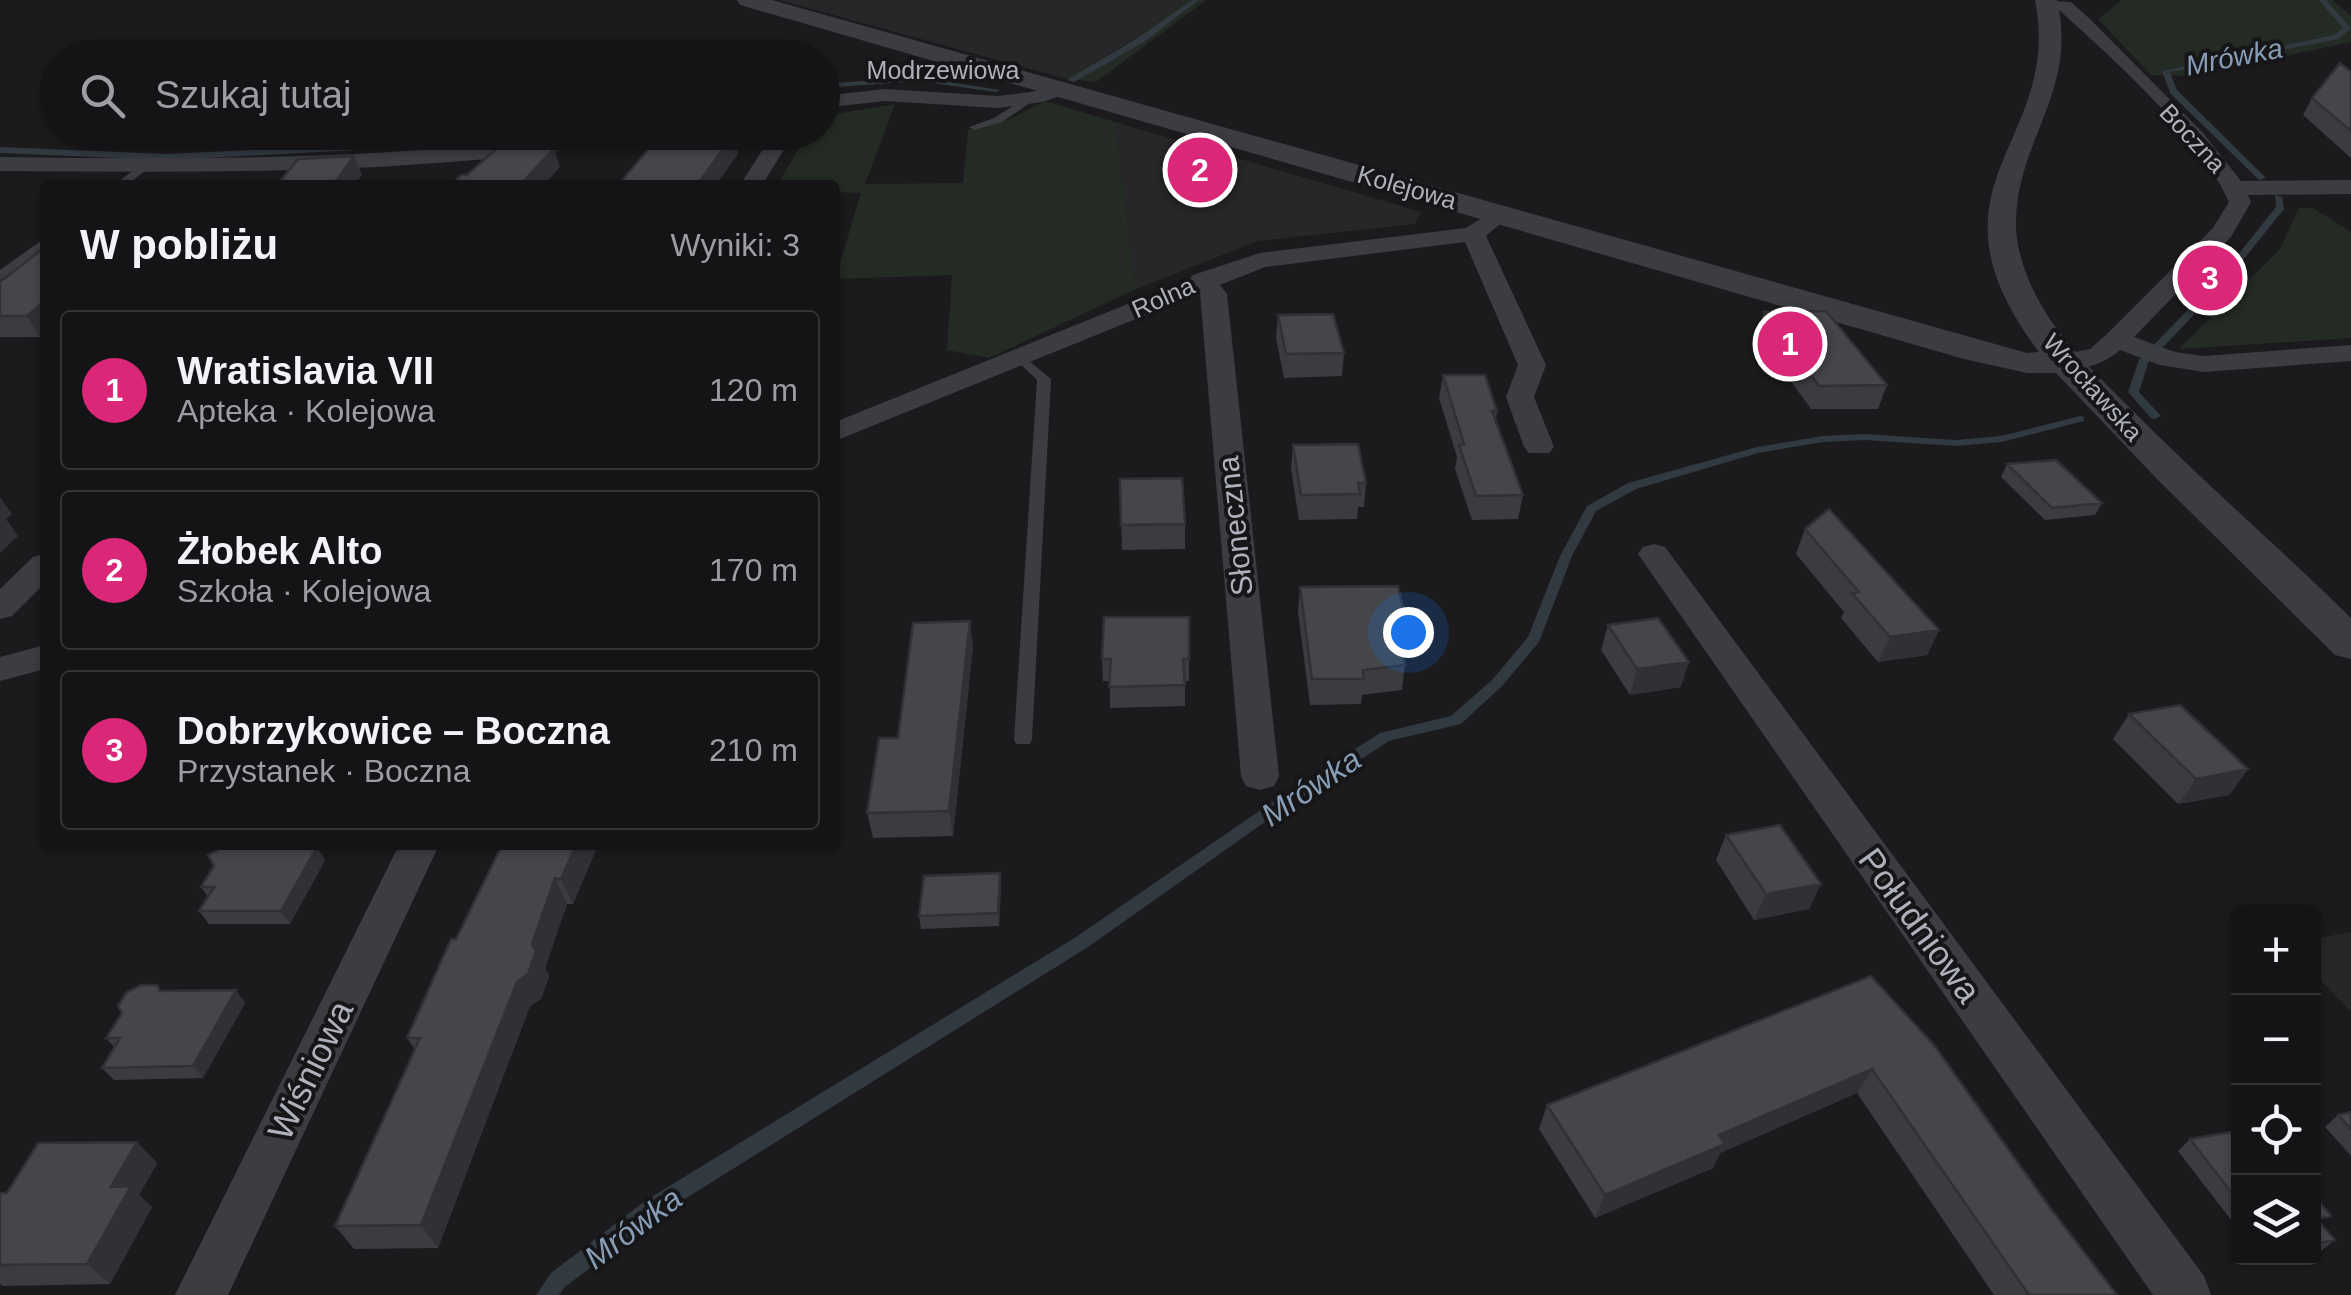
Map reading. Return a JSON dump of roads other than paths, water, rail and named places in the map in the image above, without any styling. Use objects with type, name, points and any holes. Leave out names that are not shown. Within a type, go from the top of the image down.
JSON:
[{"type":"street","name":"Kolejowa","points":[[748,0],[1976,352],[2027,363],[2066,362]]},
{"type":"street","name":"Boczna","points":[[2046,0],[2065,6],[2084,22],[2216,159],[2237,188],[2240,202],[2232,222],[2128,345],[2066,362]]},
{"type":"street","name":"Wrocławska","points":[[2046,0],[2051,26],[2050,60],[2004,197],[2000,224],[2004,253],[2018,288],[2041,331],[2066,362],[2134,434],[2351,644]]},
{"type":"street","name":"Modrzewiowa","points":[[840,100],[883,95],[1030,99],[1062,89]]},
{"type":"street","points":[[0,164],[146,166],[495,150]]},
{"type":"street","points":[[755,180],[774,150]]},
{"type":"street","points":[[446,178],[462,154]]},
{"type":"street","points":[[2237,188],[2351,188]]},
{"type":"street","name":"Rolna","points":[[840,430],[1022,359],[1202,280],[1277,256],[1473,234],[1502,214]]},
{"type":"street","points":[[1473,234],[1532,365],[1520,397],[1540,446]]},
{"type":"street","name":"Słoneczna","points":[[1202,280],[1214,294],[1260,776]]},
{"type":"street","points":[[2128,345],[2170,360],[2204,364],[2351,353]]},
{"type":"street","name":"Południowa","points":[[1654,554],[2185,1295]]},
{"type":"street","points":[[0,608],[40,569]]},
{"type":"street","points":[[0,669],[40,658]]},
{"type":"street","name":"Wiśniowa","points":[[201,1295],[417,850]]},
{"type":"lane","points":[[974,127],[998,120],[1030,99]]},
{"type":"lane","points":[[127,180],[146,166]]},
{"type":"lane","points":[[0,276],[40,246]]},
{"type":"lane","points":[[1022,359],[1044,378],[1022,739]]},
{"type":"waterway","points":[[1071,80],[1141,40],[1196,0]]},
{"type":"waterway","name":"Mrówka","points":[[2262,178],[2173,91],[2166,71],[2336,37],[2347,28],[2322,0]]},
{"type":"waterway","points":[[840,85],[918,79],[996,90]]},
{"type":"waterway","points":[[0,150],[167,157],[307,150]]},
{"type":"waterway","name":"Mrówka","points":[[2155,416],[2133,392],[2143,362],[2224,278],[2281,207],[2278,197]]},
{"type":"waterway","name":"Mrówka","points":[[546,1295],[558,1280],[652,1208],[1082,942],[1270,811],[1385,737],[1456,720],[1497,683],[1534,639],[1566,556],[1591,509],[1632,486],[1757,450],[1823,439],[1865,437],[1956,443],[2001,439],[2080,419]]},
{"type":"place","name":"Żłobek Alto","points":[[1200,170]]},
{"type":"place","name":"Dobrzykowice – Boczna","points":[[2210,278]]},
{"type":"place","name":"Wratislavia VII","points":[[1790,344]]}]
